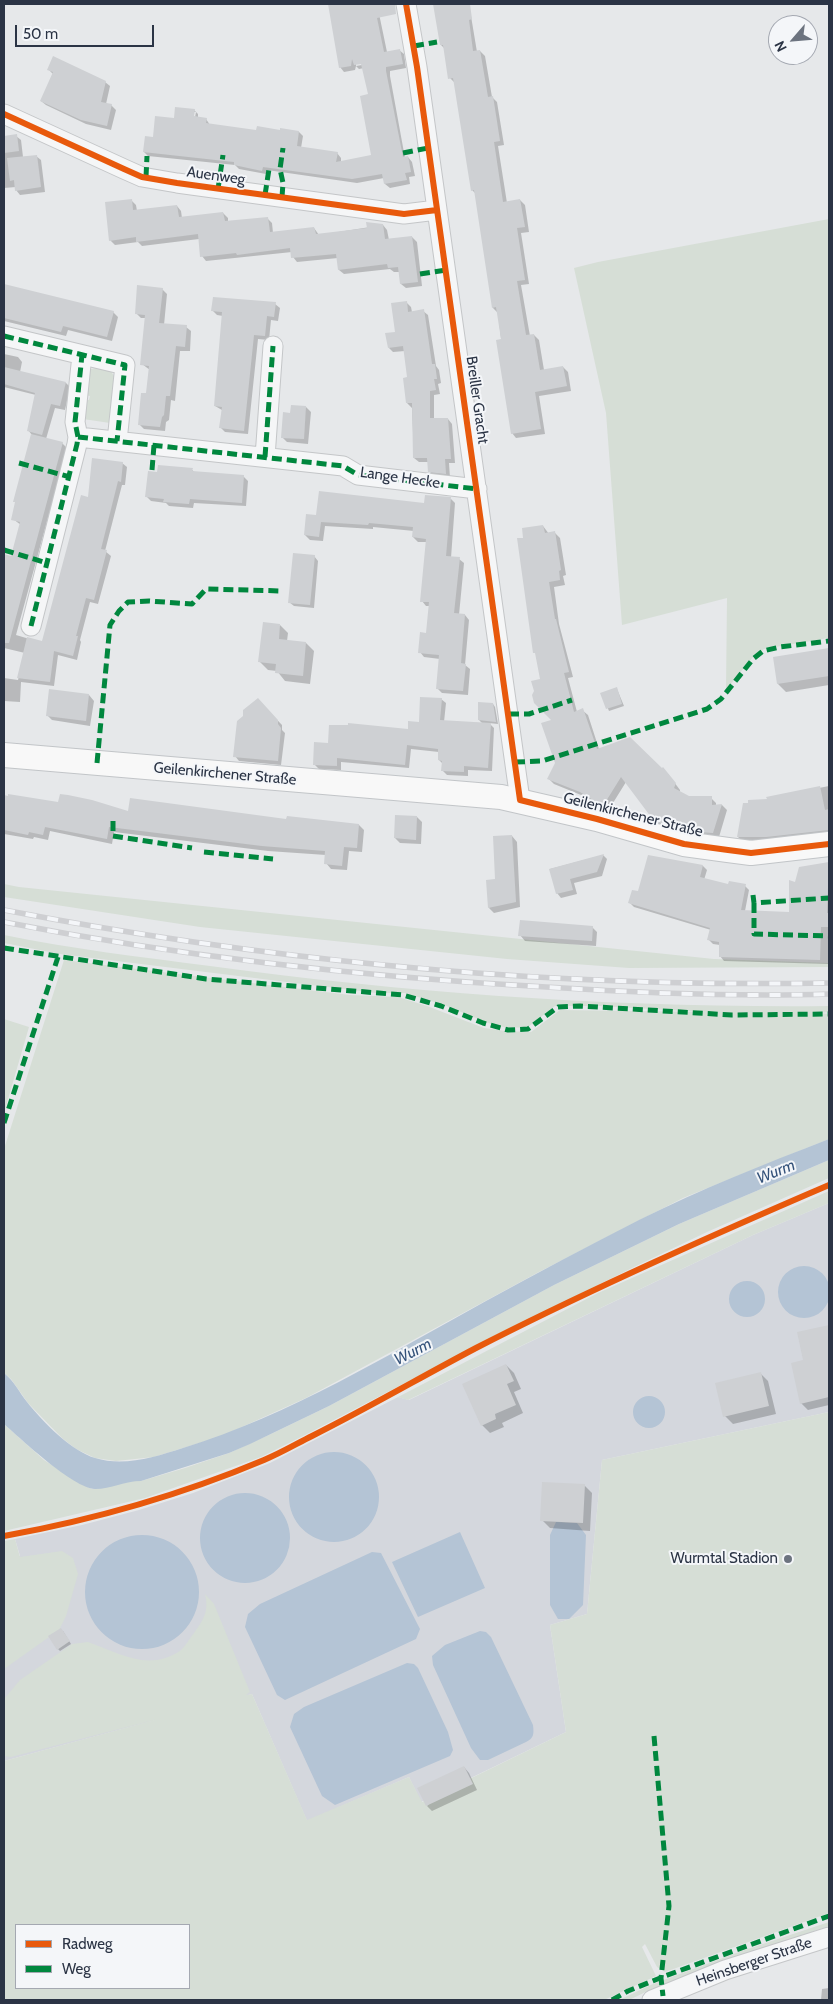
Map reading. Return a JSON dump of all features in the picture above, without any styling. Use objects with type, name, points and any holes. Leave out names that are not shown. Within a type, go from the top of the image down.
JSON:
[{"type":"main road","name":"Geilenkirchener Straße","points":[[4,755],[501,797],[604,821],[684,844],[728,850],[751,852],[829,844]]},
{"type":"street","name":"Breiller Gracht","points":[[406,4],[414,46],[520,800]]},
{"type":"street","name":"Auenweg","points":[[4,114],[142,176],[177,183],[404,214],[437,210]]},
{"type":"street","points":[[4,336],[125,365],[117,441]]},
{"type":"street","points":[[265,457],[273,346]]},
{"type":"street","points":[[31,626],[78,437],[75,422],[82,355]]},
{"type":"street","name":"Lange Hecke","points":[[78,437],[343,466],[358,475],[477,489]]},
{"type":"street","name":"Heinsberger Straße","points":[[652,2000],[725,1970],[829,1937]]},
{"type":"shaded area","points":[[829,219],[829,638],[764,649],[753,657],[726,690],[727,598],[622,625],[606,413],[574,268]]},
{"type":"shaded area","points":[[103,367],[110,370],[114,376],[110,423],[83,419],[83,399],[89,400],[90,396],[83,395],[85,382],[91,369]]},
{"type":"shaded area","points":[[4,884],[714,959],[829,963],[829,967],[629,968],[507,959],[200,927],[4,897]]},
{"type":"shaded area","points":[[4,935],[81,949],[287,976],[441,991],[596,1002],[674,1005],[829,1006],[829,1012],[819,1013],[829,1014],[829,1139],[683,1198],[537,1273],[306,1398],[222,1436],[154,1457],[116,1461],[95,1458],[76,1449],[62,1438],[28,1403],[11,1379],[4,1373],[4,1149],[64,960],[350,995],[398,997],[484,1028],[505,1031],[531,1032],[560,1010],[705,1012],[599,1006],[555,1006],[528,1027],[507,1028],[405,993],[376,993],[60,954],[4,943]]},
{"type":"shaded area","points":[[4,1019],[29,1027],[4,1113]]},
{"type":"shaded area","points":[[829,1160],[829,1178],[707,1232],[634,1267],[261,1457],[145,1498],[4,1531],[4,1424],[44,1460],[92,1489],[141,1481],[185,1468],[229,1453],[329,1406],[554,1285],[679,1224]]},
{"type":"shaded area","points":[[829,1191],[829,1203],[753,1235],[408,1400],[398,1397],[598,1293]]},
{"type":"shaded area","points":[[829,1203],[829,1412],[602,1460],[587,1614],[550,1625],[566,1732],[421,1802],[409,1777],[307,1821],[252,1694],[4,1761],[4,1558],[20,1556],[15,1539],[82,1525],[139,1510],[193,1493],[270,1463],[398,1397],[409,1400],[753,1235]]},
{"type":"shaded area","points":[[829,1412],[829,1913],[665,1972],[657,1967],[645,1944],[642,1947],[656,1976],[604,2000],[4,2000],[4,1761],[158,1719],[11,1757],[4,1756],[4,1699],[20,1680],[72,1644],[88,1642],[122,1655],[145,1660],[168,1657],[182,1649],[205,1615],[205,1594],[214,1604],[250,1692],[246,1695],[252,1694],[307,1820],[409,1777],[422,1802],[566,1732],[550,1625],[587,1614],[602,1460]]},
{"type":"shaded area","points":[[15,1539],[20,1557],[62,1551],[73,1558],[78,1574],[66,1616],[59,1630],[4,1669],[4,1541]]},
{"type":"shaded area","points":[[829,1922],[829,1926],[732,1959],[652,1989],[629,2000],[619,2000],[653,1984],[739,1952]]},
{"type":"water","name":"Wurm","points":[[829,1139],[829,1160],[679,1224],[554,1285],[329,1406],[229,1453],[141,1481],[95,1489],[85,1487],[61,1472],[4,1424],[4,1373],[14,1383],[33,1410],[49,1426],[76,1449],[95,1458],[106,1461],[139,1460],[223,1434],[262,1419],[375,1363],[524,1280],[639,1220],[709,1187]]},
{"type":"water","points":[[804,1266],[818,1270],[826,1278],[830,1292],[826,1306],[818,1314],[804,1318],[790,1314],[782,1306],[778,1292],[782,1278],[790,1270]]},
{"type":"water","points":[[747,1281],[754,1282],[760,1286],[764,1292],[764,1306],[760,1312],[754,1316],[747,1317],[740,1316],[734,1312],[730,1306],[729,1299],[730,1292],[734,1286],[740,1282]]},
{"type":"water","points":[[649,1396],[661,1400],[665,1412],[661,1424],[649,1428],[637,1424],[633,1412],[637,1400]]},
{"type":"water","points":[[334,1452],[351,1455],[366,1465],[376,1480],[379,1497],[376,1514],[366,1529],[351,1539],[334,1542],[317,1539],[302,1529],[292,1514],[289,1497],[292,1480],[302,1465],[317,1455]]},
{"type":"water","points":[[245,1493],[262,1496],[277,1506],[287,1521],[290,1538],[287,1555],[277,1570],[262,1580],[245,1583],[228,1580],[213,1570],[203,1555],[200,1538],[203,1521],[213,1506],[228,1496]]},
{"type":"water","points":[[556,1522],[577,1523],[586,1535],[583,1605],[569,1619],[558,1619],[550,1605],[550,1535]]},
{"type":"water","points":[[460,1532],[485,1588],[418,1617],[392,1562]]},
{"type":"water","points":[[142,1535],[164,1539],[182,1552],[195,1570],[199,1592],[195,1614],[182,1632],[164,1645],[142,1649],[120,1645],[102,1632],[89,1614],[85,1592],[89,1570],[102,1552],[120,1539]]},
{"type":"water","points":[[372,1552],[381,1553],[420,1629],[416,1639],[285,1700],[277,1695],[245,1627],[248,1614],[260,1604]]},
{"type":"water","points":[[480,1631],[486,1632],[491,1637],[533,1725],[531,1739],[488,1760],[480,1760],[471,1748],[433,1665],[432,1656],[445,1645]]},
{"type":"water","points":[[407,1663],[414,1664],[418,1668],[448,1732],[453,1750],[450,1756],[335,1805],[322,1796],[290,1727],[294,1714],[304,1707]]},
{"type":"building","points":[[328,4],[395,4],[396,14],[377,18],[384,52],[400,49],[403,64],[386,67],[386,71],[403,157],[408,156],[411,172],[405,173],[407,180],[384,184],[382,174],[352,179],[263,167],[262,171],[234,165],[234,162],[143,152],[145,136],[153,137],[155,116],[174,118],[175,107],[195,109],[194,116],[207,118],[206,123],[256,130],[257,126],[299,131],[297,146],[338,152],[336,162],[371,155],[360,96],[368,94],[361,64],[354,65],[352,59],[351,66],[339,68]]},
{"type":"building","points":[[433,4],[470,4],[472,19],[469,20],[473,51],[480,50],[488,97],[493,96],[500,141],[494,142],[503,202],[520,199],[525,227],[517,228],[525,280],[517,281],[526,335],[534,334],[540,370],[563,366],[567,386],[535,392],[541,429],[511,434],[496,340],[501,339],[496,307],[492,308],[474,190],[471,191],[453,78],[448,79],[443,45],[440,45]]},
{"type":"building","points":[[53,56],[106,81],[101,102],[112,104],[107,126],[81,120],[40,101],[53,72],[47,70]]},
{"type":"building","points":[[17,134],[19,151],[4,153],[4,136]]},
{"type":"building","points":[[37,155],[41,187],[15,191],[14,180],[10,181],[7,158]]},
{"type":"building","points":[[132,199],[133,210],[177,205],[179,217],[223,212],[225,221],[268,217],[270,232],[314,227],[316,234],[367,228],[366,222],[383,224],[385,239],[412,236],[418,282],[400,284],[398,267],[388,268],[387,264],[338,270],[336,254],[291,258],[290,248],[237,255],[236,253],[200,257],[198,234],[136,242],[136,237],[109,241],[105,202]]},
{"type":"building","points":[[4,284],[114,311],[107,337],[63,326],[61,332],[4,318]]},
{"type":"building","points":[[137,285],[163,288],[159,323],[187,325],[185,347],[176,346],[170,396],[166,396],[164,415],[160,427],[138,425],[141,393],[146,393],[149,366],[140,365],[145,315],[135,314]]},
{"type":"building","points":[[213,297],[276,302],[274,317],[267,316],[265,336],[254,335],[244,431],[219,428],[222,407],[214,406],[222,312],[211,311]]},
{"type":"building","points":[[407,301],[408,312],[424,309],[432,364],[435,364],[437,379],[434,379],[436,390],[430,391],[430,418],[448,418],[451,459],[445,459],[446,474],[428,472],[427,458],[413,458],[412,403],[406,403],[403,378],[407,377],[403,346],[388,348],[385,333],[395,332],[391,303]]},
{"type":"building","points":[[4,367],[66,382],[60,406],[51,404],[42,435],[27,431],[35,393],[4,384]]},
{"type":"building","points":[[291,405],[306,406],[304,439],[281,438],[283,412],[290,413]]},
{"type":"building","points":[[31,434],[63,442],[9,643],[4,643],[4,554],[11,556],[20,522],[11,520],[15,502],[13,502]]},
{"type":"building","points":[[92,458],[123,462],[121,482],[118,481],[101,549],[107,550],[94,600],[86,598],[73,656],[54,651],[50,682],[17,678],[27,637],[42,641],[81,495],[88,497]]},
{"type":"building","points":[[158,465],[193,468],[192,471],[244,475],[242,503],[190,499],[189,504],[163,502],[164,499],[145,497],[148,471],[157,472]]},
{"type":"building","points":[[319,491],[424,503],[425,495],[451,497],[446,556],[460,557],[454,613],[465,614],[461,663],[466,664],[463,691],[436,689],[439,655],[418,653],[420,632],[426,633],[429,602],[420,602],[426,539],[412,537],[413,527],[369,523],[368,525],[321,522],[319,537],[304,535],[306,514],[316,515]]},
{"type":"building","points":[[543,525],[545,533],[555,531],[561,570],[559,571],[560,580],[549,582],[555,619],[569,672],[564,673],[574,712],[583,708],[597,749],[630,737],[663,767],[676,783],[674,788],[689,796],[712,796],[712,805],[722,804],[713,833],[687,831],[654,821],[621,777],[603,806],[580,792],[547,779],[555,763],[541,723],[551,720],[534,703],[532,695],[534,691],[531,681],[540,679],[535,653],[533,653],[517,538],[523,538],[522,528]]},
{"type":"building","points":[[293,553],[315,555],[310,605],[288,603]]},
{"type":"building","points":[[263,622],[280,624],[279,639],[306,642],[303,676],[275,673],[276,664],[258,662]]},
{"type":"building","points":[[829,648],[829,676],[777,684],[773,657]]},
{"type":"building","points":[[617,687],[622,704],[606,709],[600,693]]},
{"type":"building","points":[[49,689],[89,694],[86,721],[46,716]]},
{"type":"building","points":[[420,697],[442,698],[440,720],[491,723],[488,768],[464,766],[464,772],[441,771],[442,761],[438,760],[438,749],[407,745],[405,765],[337,758],[337,766],[313,765],[314,742],[328,743],[329,725],[348,725],[348,723],[408,729],[408,721],[419,722]]},
{"type":"building","points":[[258,698],[278,720],[281,728],[278,761],[233,757],[237,721],[243,716],[243,710]]},
{"type":"building","points":[[478,702],[493,703],[496,722],[478,720]]},
{"type":"building","points":[[820,786],[825,810],[829,809],[829,830],[766,837],[737,837],[743,803],[748,803],[748,800],[767,799],[766,797]]},
{"type":"building","points":[[8,794],[58,802],[60,794],[68,795],[128,811],[130,798],[286,819],[287,816],[359,824],[357,848],[344,847],[342,866],[324,864],[325,851],[262,846],[109,827],[107,839],[45,827],[43,835],[29,832],[28,835],[4,830],[4,795],[8,796]]},
{"type":"building","points":[[395,815],[417,816],[416,840],[394,838]]},
{"type":"building","points":[[512,835],[516,902],[488,908],[486,880],[495,879],[493,836]]},
{"type":"building","points":[[604,854],[597,872],[570,879],[573,890],[556,894],[549,869]]},
{"type":"building","points":[[648,855],[703,865],[700,877],[728,884],[729,881],[746,884],[741,910],[789,912],[789,880],[795,882],[799,867],[829,862],[827,913],[829,913],[829,927],[821,927],[820,960],[719,957],[719,942],[707,940],[710,928],[628,903],[632,890],[638,891]]},
{"type":"building","points":[[520,920],[593,926],[592,941],[518,936]]},
{"type":"building","points":[[829,1325],[829,1397],[800,1404],[791,1363],[803,1360],[797,1332]]},
{"type":"building","points":[[506,1364],[514,1381],[507,1384],[516,1405],[495,1414],[496,1419],[481,1426],[462,1384]]},
{"type":"building","points":[[761,1372],[769,1406],[723,1417],[715,1383]]},
{"type":"building","points":[[542,1482],[585,1484],[583,1523],[540,1521]]},
{"type":"building","points":[[61,1628],[70,1641],[57,1650],[48,1636]]},
{"type":"building","points":[[464,1766],[473,1784],[426,1806],[417,1788]]},
{"type":"railway","points":[[4,910],[208,944],[415,968],[518,976],[622,981],[829,983]]},
{"type":"railway","points":[[4,922],[139,946],[274,964],[410,978],[652,993],[723,995],[829,994]]},
{"type":"marked path","points":[[414,46],[437,42]]},
{"type":"marked path","points":[[282,197],[283,183],[280,169],[283,148]]},
{"type":"marked path","points":[[403,153],[428,148]]},
{"type":"marked path","points":[[218,189],[223,155]]},
{"type":"marked path","points":[[146,177],[147,156]]},
{"type":"marked path","points":[[265,195],[269,169]]},
{"type":"marked path","points":[[420,274],[446,270]]},
{"type":"marked path","points":[[4,336],[125,365],[117,441]]},
{"type":"marked path","points":[[265,457],[273,346]]},
{"type":"marked path","points":[[31,626],[77,444],[78,437],[75,422],[82,355]]},
{"type":"marked path","points":[[78,437],[343,466],[358,475],[477,489]]},
{"type":"marked path","points":[[152,470],[154,445]]},
{"type":"marked path","points":[[19,463],[70,477]]},
{"type":"marked path","points":[[4,550],[47,563]]},
{"type":"marked path","points":[[97,763],[110,625],[119,611],[128,602],[149,601],[192,604],[206,589],[283,591]]},
{"type":"marked path","points":[[515,762],[542,761],[707,709],[721,699],[753,659],[763,651],[829,641]]},
{"type":"marked path","points":[[509,714],[529,714],[572,700]]},
{"type":"marked path","points":[[113,821],[113,836],[192,848]]},
{"type":"marked path","points":[[204,852],[273,859]]},
{"type":"marked path","points":[[753,895],[754,903],[829,898]]},
{"type":"marked path","points":[[754,903],[754,934],[829,936]]},
{"type":"marked path","points":[[4,948],[206,979],[403,995],[441,1006],[483,1023],[508,1030],[528,1029],[558,1007],[580,1006],[732,1015],[829,1014]]},
{"type":"marked path","points":[[4,1123],[58,957]]},
{"type":"marked path","points":[[654,1736],[669,1906],[661,1978],[663,1996]]},
{"type":"marked path","points":[[612,2000],[628,1991],[665,1976],[829,1916]]},
{"type":"cycle path","points":[[406,4],[417,67],[520,800],[597,819],[684,844],[751,853],[829,844]]},
{"type":"cycle path","points":[[4,114],[142,177],[404,214],[437,210]]},
{"type":"cycle path","points":[[4,1536],[37,1530],[136,1505],[233,1473],[264,1460],[354,1415],[476,1348],[563,1305],[695,1243],[829,1185]]},
{"type":"place","name":"Wurmtal Stadion","points":[[788,1559]]}]
